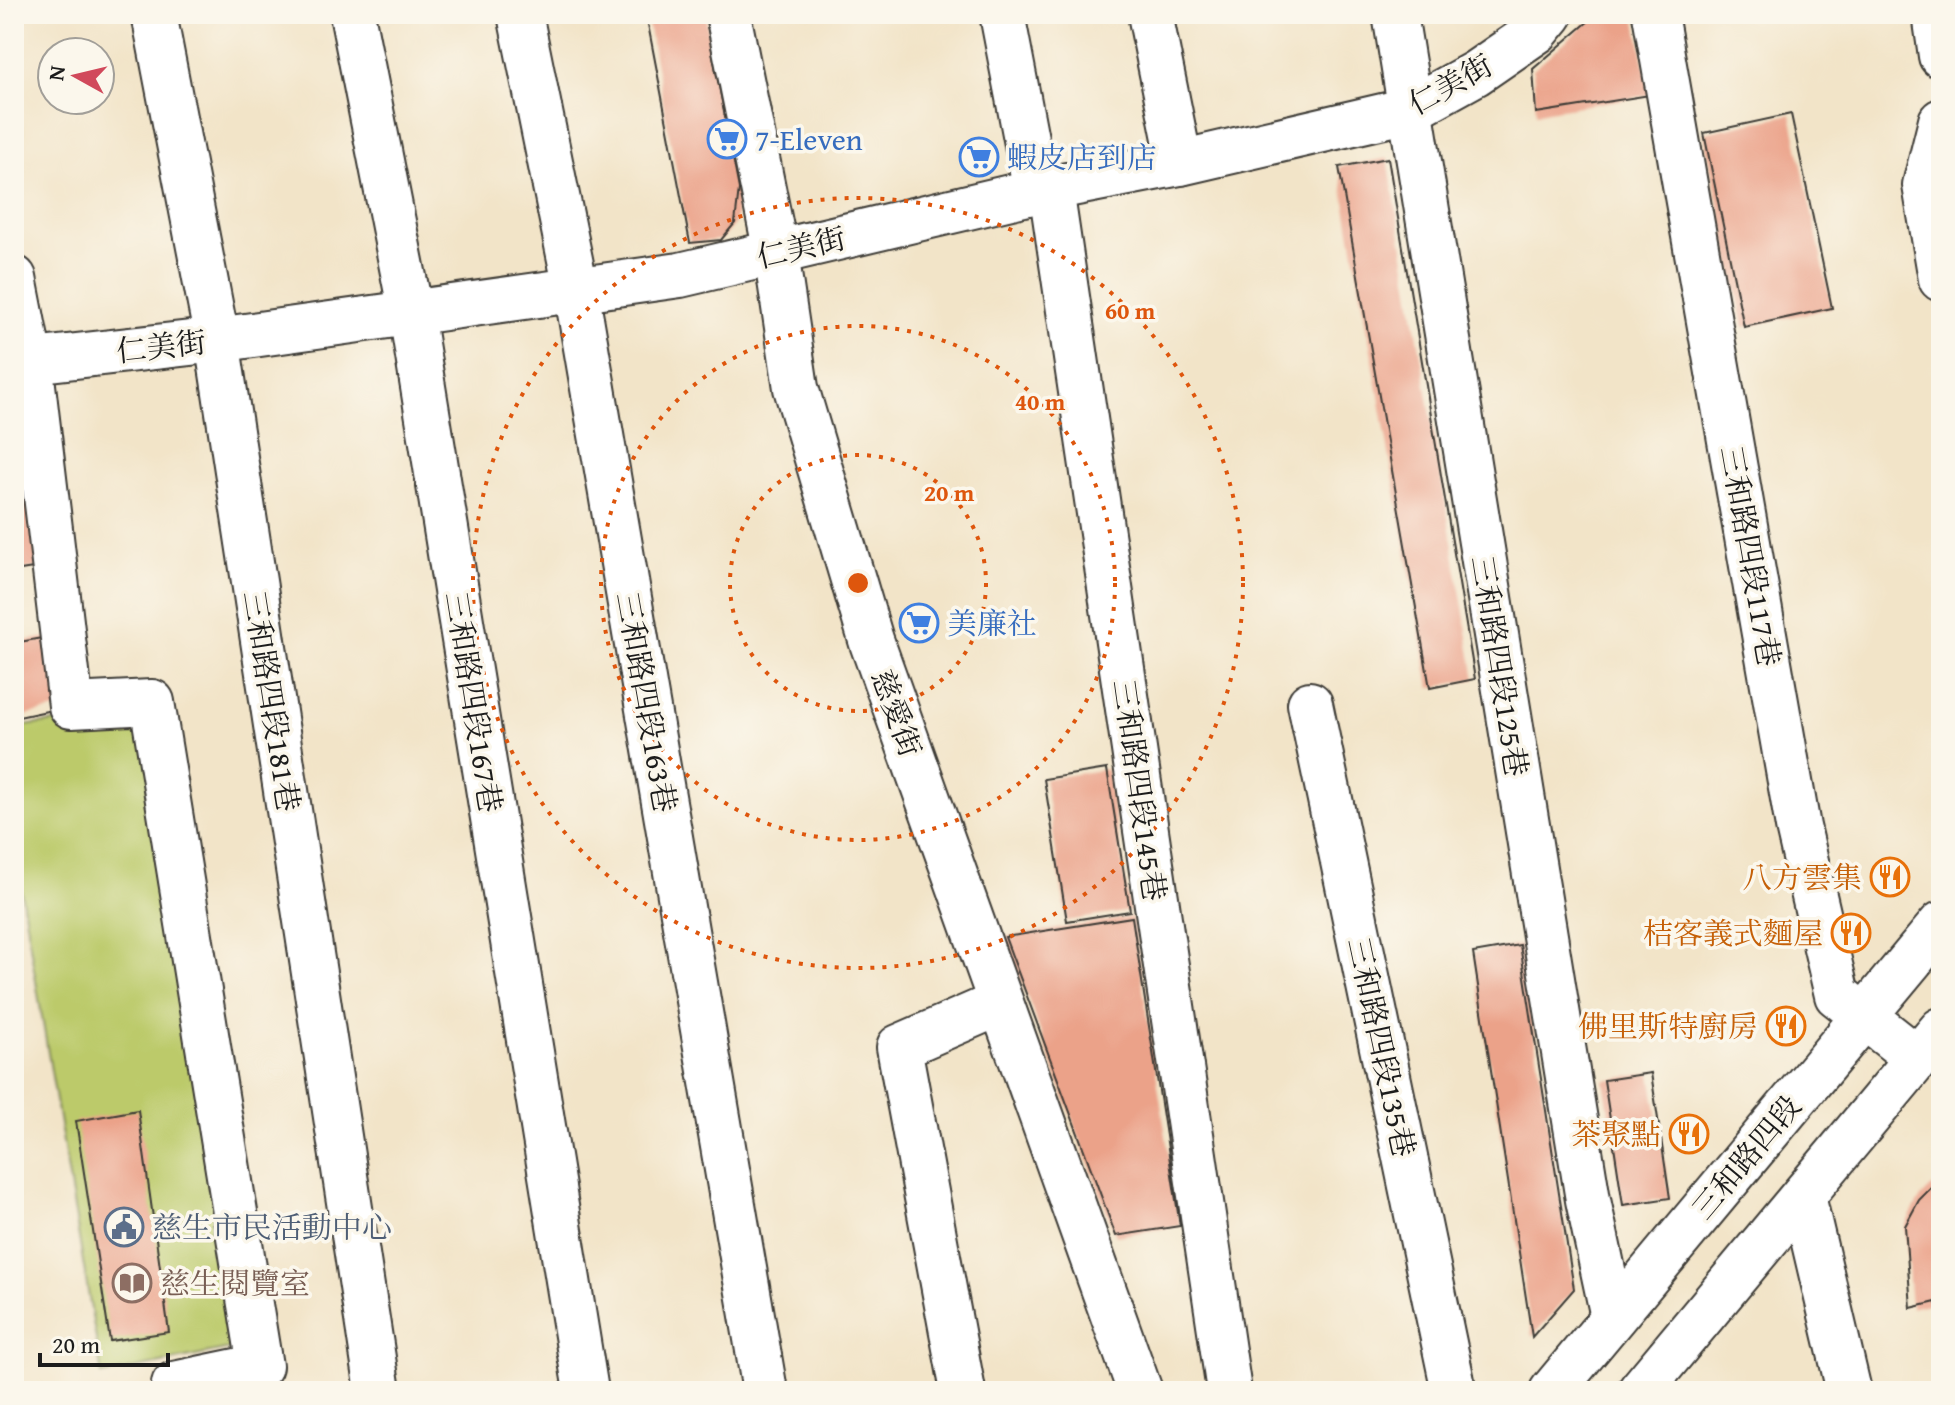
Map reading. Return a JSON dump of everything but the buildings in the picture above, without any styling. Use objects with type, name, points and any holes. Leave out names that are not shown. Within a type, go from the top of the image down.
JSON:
[{"type":"street","name":"三和路四段181巷","points":[[154,14],[217,340],[378,1391]]},
{"type":"street","name":"三和路四段167巷","points":[[352,14],[411,313],[586,1391]]},
{"type":"street","name":"三和路四段163巷","points":[[520,14],[576,289],[765,1391]]},
{"type":"street","name":"慈愛街","points":[[728,14],[776,253],[796,388],[871,640],[1140,1391]]},
{"type":"street","name":"三和路四段145巷","points":[[1002,14],[1044,190],[1229,1391]]},
{"type":"street","points":[[1150,14],[1180,163]]},
{"type":"street","name":"三和路四段125巷","points":[[1395,14],[1588,1200],[1613,1317]]},
{"type":"street","name":"仁美街","points":[[22,362],[217,340],[680,275],[1044,190],[1180,163],[1409,110],[1476,73],[1537,31],[1551,14]]},
{"type":"street","name":"三和路四段117巷","points":[[1655,14],[1798,827],[1837,995],[1864,1017],[1929,1044]]},
{"type":"street","points":[[1935,14],[1941,56]]},
{"type":"street","points":[[1941,121],[1925,185],[1941,279]]},
{"type":"street","points":[[14,278],[22,362],[71,706],[152,702],[260,1366],[174,1384],[175,1391]]},
{"type":"street","name":"三和路四段135巷","points":[[1310,704],[1454,1391]]},
{"type":"street","name":"三和路四段","points":[[1552,1391],[1941,924]]},
{"type":"street","points":[[963,1391],[899,1047],[1000,1003]]},
{"type":"street","points":[[1640,1391],[1929,1044]]},
{"type":"street","points":[[1803,1196],[1849,1391]]},
{"type":"green space","points":[[143,712],[245,1346],[102,1375],[14,850],[14,727]]},
{"type":"place","name":"7-Eleven","points":[[727,139]]},
{"type":"place","name":"蝦皮店到店","points":[[979,157]]},
{"type":"place","name":"美廉社","points":[[919,623]]},
{"type":"place","name":"八方雲集","points":[[1890,877]]},
{"type":"place","name":"桔客義式麵屋","points":[[1851,933]]},
{"type":"place","name":"佛里斯特廚房","points":[[1786,1026]]},
{"type":"place","name":"茶聚點","points":[[1689,1134]]},
{"type":"place","name":"慈生市民活動中心","points":[[124,1227]]},
{"type":"place","name":"慈生閱覽室","points":[[132,1283]]}]
